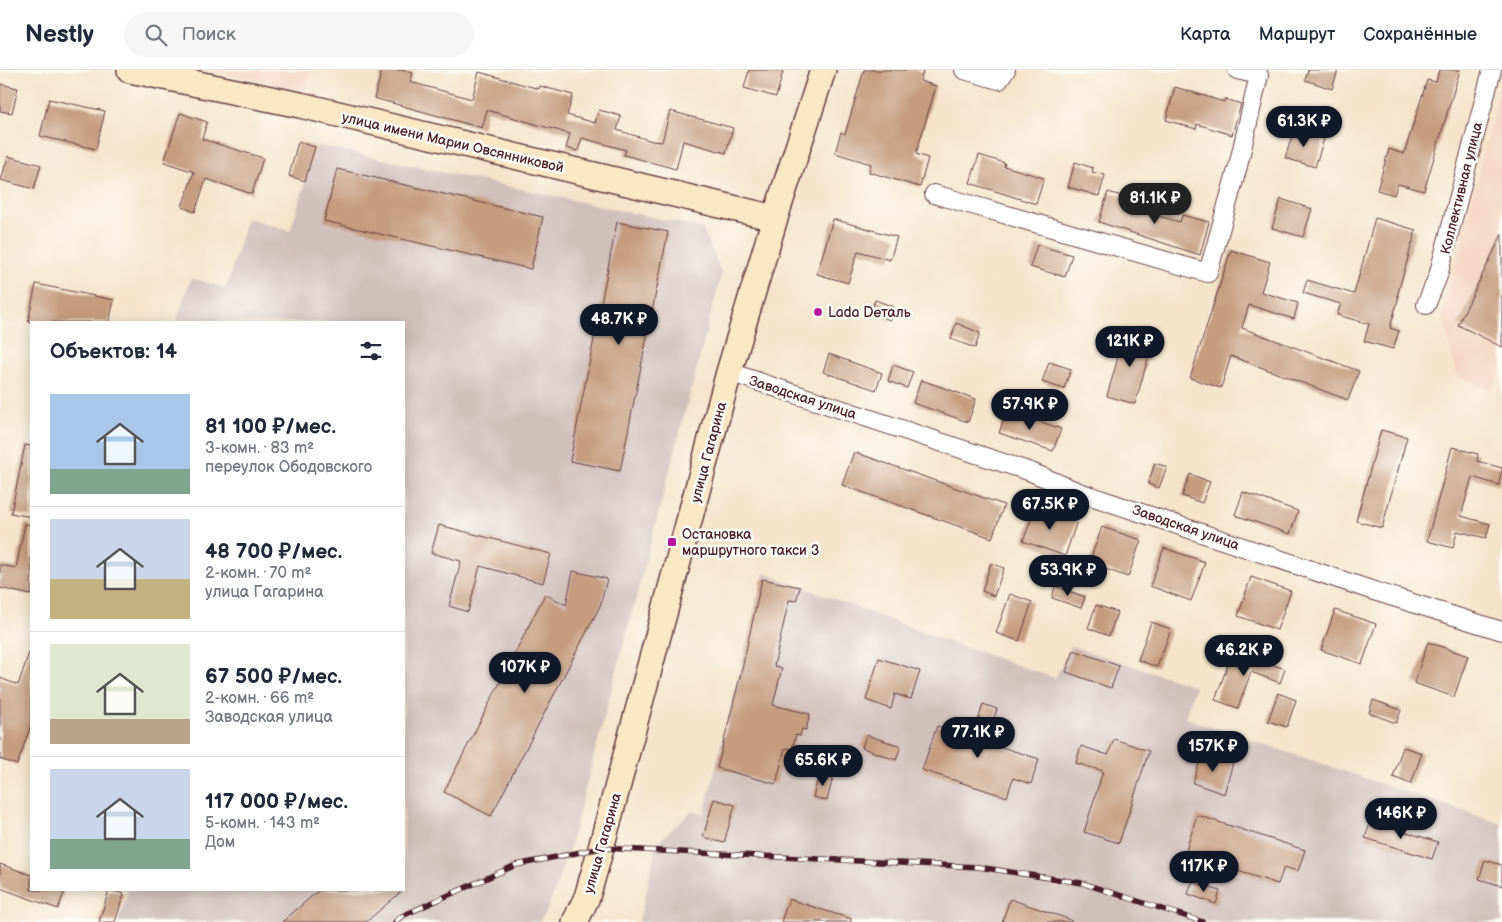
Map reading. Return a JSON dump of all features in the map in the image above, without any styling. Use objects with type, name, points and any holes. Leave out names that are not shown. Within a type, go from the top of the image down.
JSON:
[{"type":"main road","name":"улица имени Марии Овсянниковой","points":[[130,70],[300,106],[775,218]]},
{"type":"main road","name":"улица Гагарина","points":[[575,922],[587,897],[601,848],[729,372],[775,218],[823,70]]},
{"type":"street","points":[[964,70],[999,80],[1006,70]]},
{"type":"street","points":[[934,194],[1208,273],[1238,166],[1259,75],[1237,70]]},
{"type":"street","name":"Коллективная улица","points":[[1426,304],[1438,276],[1492,70]]},
{"type":"street","name":"Заводская улица","points":[[729,372],[1031,472],[1079,492],[1374,591],[1502,631]]},
{"type":"shaded area","points":[[209,70],[312,70],[305,91]]},
{"type":"shaded area","points":[[1502,81],[1502,370],[1492,390],[1458,377],[1442,313]]},
{"type":"shaded area","points":[[317,145],[702,228],[722,273],[569,850],[547,911],[539,922],[118,922],[128,891],[405,891],[405,321],[176,321],[191,278],[226,288],[247,218],[290,231]]},
{"type":"shaded area","points":[[764,573],[952,643],[1055,678],[1071,646],[1195,686],[1185,718],[1502,824],[1502,922],[639,922],[657,843],[692,811],[704,814]]},
{"type":"building","points":[[382,70],[401,70],[413,73],[410,82],[472,99],[479,72],[539,89],[540,86],[573,95],[567,115],[595,123],[599,110],[621,116],[617,130],[652,141],[662,142],[670,111],[733,128],[726,153],[683,141],[676,169],[624,155],[626,150],[582,138],[578,151],[566,148],[570,134],[487,110],[482,128],[374,98]]},
{"type":"building","points":[[749,70],[775,70],[783,72],[776,97],[744,88]]},
{"type":"building","points":[[864,70],[915,70],[923,72],[920,81],[936,86],[916,154],[928,158],[920,187],[869,172],[871,164],[835,153],[841,132],[845,134]]},
{"type":"building","points":[[1308,70],[1338,70],[1332,89],[1305,80]]},
{"type":"building","points":[[1439,70],[1460,70],[1424,191],[1398,184],[1394,195],[1377,190],[1389,149],[1404,154],[1427,80],[1436,82]]},
{"type":"building","points":[[0,84],[18,88],[12,113],[0,111]]},
{"type":"building","points":[[1175,87],[1224,102],[1225,99],[1241,104],[1232,135],[1197,124],[1196,129],[1166,120]]},
{"type":"building","points":[[49,99],[105,111],[96,149],[40,136]]},
{"type":"building","points":[[180,113],[207,122],[202,139],[263,158],[252,194],[206,179],[195,212],[182,207],[194,172],[164,162]]},
{"type":"building","points":[[1294,130],[1324,139],[1315,167],[1285,158]]},
{"type":"building","points":[[298,142],[315,147],[305,181],[289,176]]},
{"type":"building","points":[[979,155],[1005,163],[1004,166],[1044,178],[1036,204],[970,183]]},
{"type":"building","points":[[8,156],[41,165],[34,189],[1,180]]},
{"type":"building","points":[[1075,162],[1093,168],[1092,172],[1105,175],[1099,196],[1068,187]]},
{"type":"building","points":[[337,169],[543,217],[531,269],[324,221]]},
{"type":"building","points":[[1108,192],[1129,198],[1126,207],[1180,222],[1182,215],[1209,222],[1200,255],[1099,222]]},
{"type":"building","points":[[1281,199],[1312,209],[1303,237],[1272,228]]},
{"type":"building","points":[[1375,218],[1416,230],[1390,328],[1399,331],[1393,349],[1364,341],[1369,324],[1337,315],[1341,304],[1303,293],[1307,280],[1354,294]]},
{"type":"building","points":[[833,219],[897,237],[890,260],[858,251],[848,283],[817,274]]},
{"type":"building","points":[[617,222],[668,232],[620,471],[570,461]]},
{"type":"building","points":[[1502,234],[1502,347],[1458,325]]},
{"type":"building","points":[[1037,245],[1072,255],[1065,277],[1030,267]]},
{"type":"building","points":[[1231,250],[1270,262],[1261,292],[1298,303],[1294,319],[1249,305],[1242,328],[1359,371],[1348,400],[1231,356],[1221,388],[1190,378]]},
{"type":"building","points":[[36,284],[114,300],[109,321],[28,322]]},
{"type":"building","points":[[875,300],[894,307],[890,320],[871,313]]},
{"type":"building","points":[[956,323],[980,333],[975,348],[951,339]]},
{"type":"building","points":[[1125,333],[1153,341],[1135,404],[1107,396]]},
{"type":"building","points":[[829,354],[882,373],[876,390],[823,372]]},
{"type":"building","points":[[1049,362],[1071,369],[1064,389],[1042,382]]},
{"type":"building","points":[[893,365],[913,372],[907,388],[888,381]]},
{"type":"building","points":[[921,380],[976,399],[968,422],[913,403]]},
{"type":"building","points":[[1007,410],[1061,429],[1053,451],[999,433]]},
{"type":"building","points":[[1381,430],[1407,437],[1382,528],[1356,521]]},
{"type":"building","points":[[25,445],[30,446],[30,517],[11,513]]},
{"type":"building","points":[[1452,447],[1478,454],[1477,461],[1502,468],[1499,485],[1472,477],[1461,516],[1490,524],[1486,538],[1457,531],[1453,548],[1427,541]]},
{"type":"building","points":[[854,452],[1004,505],[992,538],[842,485]]},
{"type":"building","points":[[1155,463],[1167,467],[1159,488],[1148,484]]},
{"type":"building","points":[[1190,474],[1210,482],[1202,503],[1182,496]]},
{"type":"building","points":[[1243,492],[1298,511],[1290,534],[1235,515]]},
{"type":"building","points":[[1036,506],[1077,521],[1065,556],[1023,541]]},
{"type":"building","points":[[25,524],[30,525],[30,595],[0,588],[0,565],[16,568]]},
{"type":"building","points":[[439,525],[551,554],[543,583],[480,566],[468,612],[449,606],[461,561],[431,553]]},
{"type":"building","points":[[1102,527],[1141,540],[1128,577],[1089,563]]},
{"type":"building","points":[[1164,548],[1205,562],[1191,601],[1150,586]]},
{"type":"building","points":[[991,563],[1004,568],[994,596],[982,591]]},
{"type":"building","points":[[573,571],[607,579],[600,606],[491,816],[444,792],[545,594],[566,605]]},
{"type":"building","points":[[1251,577],[1291,591],[1277,630],[1238,616]]},
{"type":"building","points":[[762,579],[800,587],[796,601],[789,600],[774,666],[782,668],[773,705],[810,714],[806,730],[802,729],[800,736],[796,735],[792,749],[785,748],[776,784],[717,768]]},
{"type":"building","points":[[1055,586],[1085,597],[1081,608],[1052,598]]},
{"type":"building","points":[[1010,594],[1032,602],[1019,641],[996,633]]},
{"type":"building","points":[[1096,605],[1117,612],[1109,636],[1088,628]]},
{"type":"building","points":[[1335,610],[1376,624],[1362,664],[1321,650]]},
{"type":"building","points":[[1151,622],[1171,629],[1157,667],[1138,660]]},
{"type":"building","points":[[1428,642],[1468,656],[1454,697],[1414,683]]},
{"type":"building","points":[[1074,650],[1119,666],[1111,688],[1066,672]]},
{"type":"building","points":[[1233,651],[1285,669],[1280,683],[1251,672],[1238,708],[1215,700]]},
{"type":"building","points":[[30,653],[30,728],[17,765],[0,759],[0,678],[18,685]]},
{"type":"building","points":[[879,658],[920,671],[911,699],[895,694],[891,709],[866,700]]},
{"type":"building","points":[[1278,693],[1296,700],[1287,727],[1268,721]]},
{"type":"building","points":[[1373,700],[1401,710],[1396,723],[1369,713]]},
{"type":"building","points":[[983,704],[997,709],[986,742],[1039,759],[1031,784],[1013,778],[1007,797],[922,770],[937,726],[973,738]]},
{"type":"building","points":[[866,735],[901,746],[896,760],[862,748]]},
{"type":"building","points":[[1114,739],[1149,751],[1119,843],[1084,832],[1103,771],[1076,763],[1081,746],[1108,755]]},
{"type":"building","points":[[1403,747],[1422,753],[1411,784],[1393,777]]},
{"type":"building","points":[[1202,753],[1233,763],[1224,794],[1193,783]]},
{"type":"building","points":[[819,774],[833,777],[827,801],[813,797]]},
{"type":"building","points":[[714,799],[735,805],[724,843],[703,837]]},
{"type":"building","points":[[1197,815],[1305,850],[1298,871],[1284,867],[1278,884],[1185,854]]},
{"type":"building","points":[[1371,821],[1438,842],[1432,859],[1365,838]]},
{"type":"building","points":[[1485,860],[1502,865],[1502,886],[1479,879]]},
{"type":"building","points":[[0,864],[30,875],[30,891],[65,891],[58,909],[0,888]]},
{"type":"building","points":[[1192,882],[1220,891],[1216,904],[1188,894]]},
{"type":"building","points":[[109,891],[124,894],[115,922],[99,922]]},
{"type":"building","points":[[318,891],[402,891],[366,922],[282,922]]},
{"type":"building","points":[[789,899],[851,919],[851,922],[781,922]]},
{"type":"building","points":[[1010,899],[1071,920],[1071,922],[1002,922]]},
{"type":"railway","points":[[395,922],[402,916],[516,865],[601,848],[978,867],[1082,883],[1203,922]]},
{"type":"place","name":"Lada Dеталь","points":[[818,312]]},
{"type":"place","name":"Остановка маршрутного такси 3","points":[[672,542]]}]
